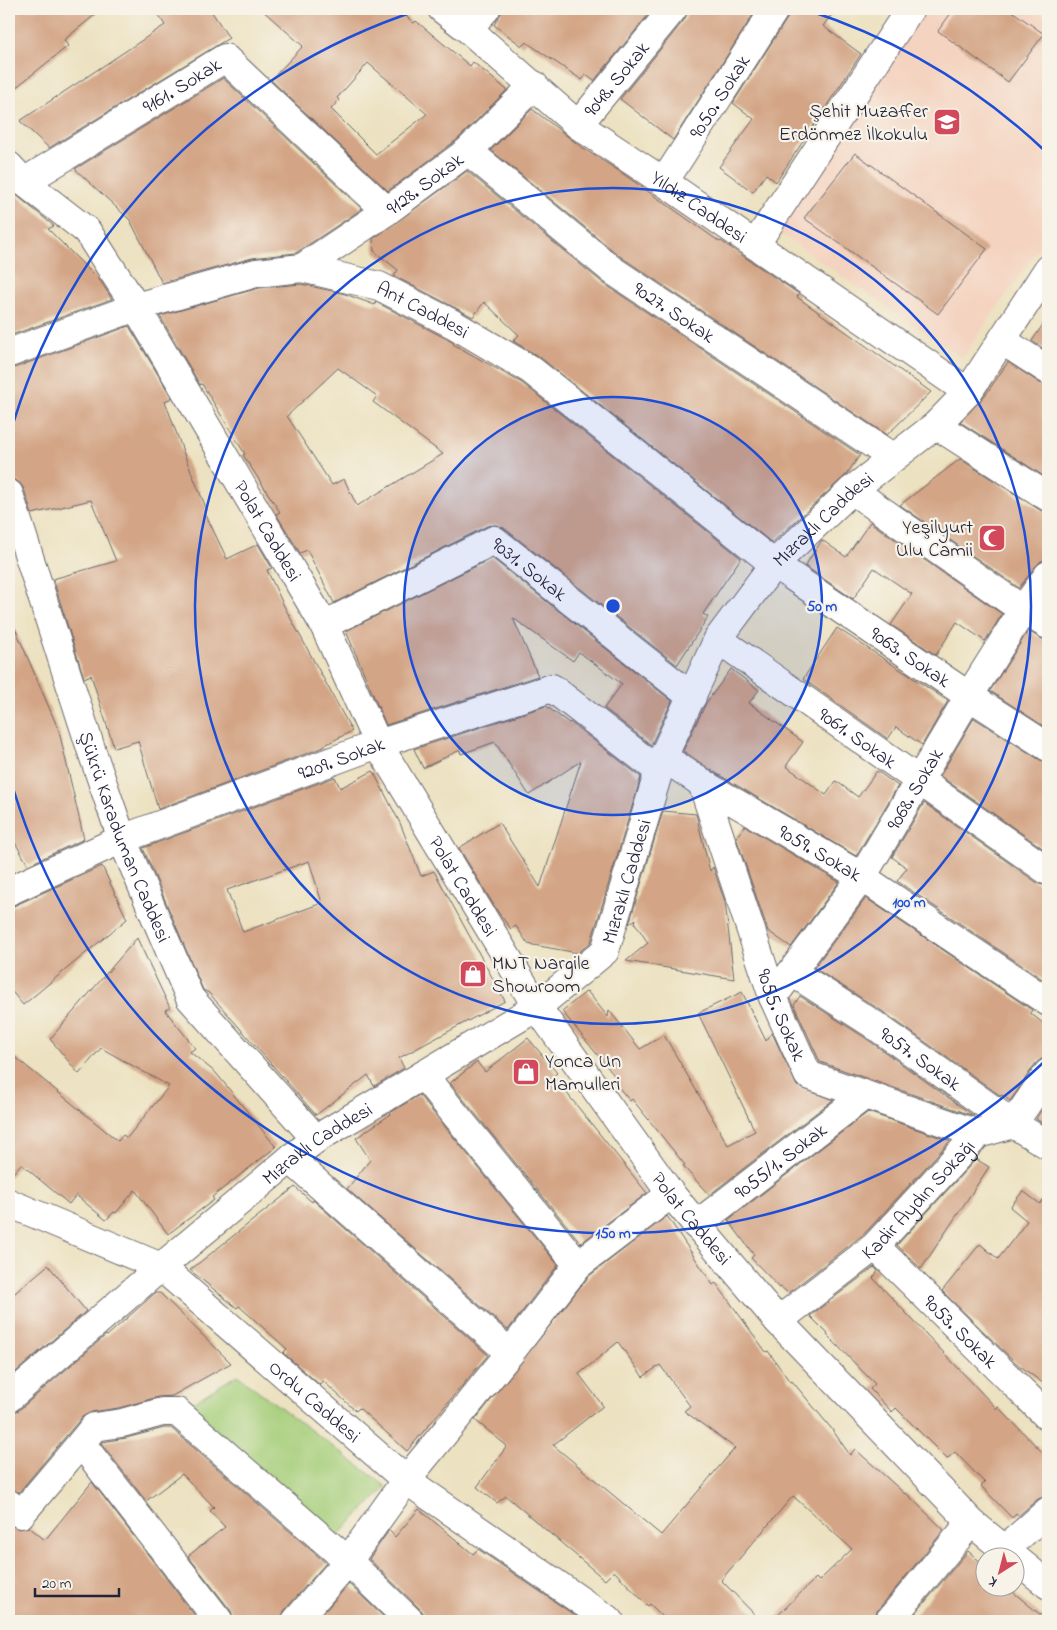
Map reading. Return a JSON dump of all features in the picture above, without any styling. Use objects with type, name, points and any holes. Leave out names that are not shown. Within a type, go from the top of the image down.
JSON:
[{"type":"street","name":"Yıldız Caddesi","points":[[442,9],[534,85],[578,125],[664,182],[968,392]]},
{"type":"street","points":[[468,29],[486,9]]},
{"type":"street","name":"9048. Sokak","points":[[578,125],[673,9]]},
{"type":"street","name":"9050. Sokak","points":[[664,182],[775,9]]},
{"type":"street","points":[[755,245],[910,9]]},
{"type":"street","name":"9161. Sokak","points":[[16,174],[225,58],[387,211]]},
{"type":"street","name":"9128. Sokak","points":[[302,268],[387,211],[468,151],[534,85]]},
{"type":"street","name":"9027. Sokak","points":[[468,151],[612,270],[892,458]]},
{"type":"street","name":"Polat Caddesi","points":[[16,174],[87,231],[136,307],[324,625],[378,744],[537,1007],[671,1194],[778,1321],[971,1522],[1004,1548]]},
{"type":"street","name":"Ant Caddesi","points":[[9,352],[136,307],[256,273],[302,268],[379,286],[452,324],[531,370],[774,564]]},
{"type":"street","name":"Mızraklı Caddesi","points":[[9,1398],[316,1139],[537,1007],[605,951],[661,764],[718,639],[774,564],[852,490],[936,425],[968,392],[1003,341],[1048,269]]},
{"type":"street","points":[[1003,341],[1048,370]]},
{"type":"street","points":[[936,425],[1048,497]]},
{"type":"street","points":[[852,490],[1023,610],[1048,625]]},
{"type":"street","name":"Şükrü Karaduman Caddesi","points":[[11,511],[122,839],[190,998],[316,1139]]},
{"type":"street","name":"9031. Sokak","points":[[324,625],[494,540],[692,697]]},
{"type":"street","name":"9063. Sokak","points":[[774,564],[1048,747]]},
{"type":"street","name":"9068. Sokak","points":[[773,997],[862,877],[970,696],[1023,610],[1048,575]]},
{"type":"street","name":"9061. Sokak","points":[[718,639],[1048,871]]},
{"type":"street","name":"9209. Sokak","points":[[9,891],[122,839],[378,744],[552,688],[661,764]]},
{"type":"street","name":"9059. Sokak","points":[[661,764],[702,783],[862,877],[1048,1002]]},
{"type":"street","name":"9055. Sokak","points":[[702,783],[773,997],[808,1075],[978,1134]]},
{"type":"street","name":"9057. Sokak","points":[[792,972],[873,1024],[1013,1124],[1048,1145]]},
{"type":"street","points":[[1013,1124],[1048,1073]]},
{"type":"street","points":[[423,1075],[578,1265]]},
{"type":"street","name":"9055/1. Sokak","points":[[696,1225],[865,1095]]},
{"type":"street","name":"Kadir Aydın Sokağı","points":[[778,1321],[874,1246],[978,1134],[1013,1124]]},
{"type":"street","points":[[290,1159],[510,1353]]},
{"type":"street","points":[[296,1621],[348,1561],[406,1480],[510,1353],[578,1265],[671,1194]]},
{"type":"street","name":"Ordu Caddesi","points":[[9,1203],[161,1268],[406,1480],[610,1621]]},
{"type":"street","name":"9053. Sokak","points":[[874,1246],[1048,1417]]},
{"type":"street","points":[[9,1504],[22,1514],[94,1427],[122,1423],[162,1412],[177,1412],[348,1561],[410,1621]]},
{"type":"street","points":[[81,1443],[220,1621]]},
{"type":"street","points":[[1006,1548],[1048,1511]]},
{"type":"street","points":[[889,1621],[971,1522]]},
{"type":"street","name":"Polat Caddesi","points":[[1024,1565],[1048,1585]]},
{"type":"shaded area","name":"Şehit Muzaffer Erdönmez İlkokulu","points":[[916,9],[1033,9],[1048,19],[1048,225],[1040,246],[962,358],[778,232]]},
{"type":"green space","points":[[237,1375],[387,1487],[335,1538],[187,1406]]},
{"type":"building","points":[[9,9],[102,9],[64,40],[68,46],[9,93]]},
{"type":"building","points":[[154,9],[210,9],[229,38],[49,148],[20,121],[165,25]]},
{"type":"building","points":[[261,9],[397,9],[414,23],[416,21],[470,66],[473,62],[507,90],[458,139],[388,191],[271,80],[303,46]],"holes":[[[368,63],[427,114],[376,154],[331,109],[339,100],[337,98]]]},
{"type":"building","points":[[501,9],[653,9],[594,81],[586,75],[582,80],[526,42],[522,46],[494,25],[501,13]]},
{"type":"building","points":[[688,9],[757,9],[673,140],[620,99],[685,19]]},
{"type":"building","points":[[790,9],[836,9],[823,26],[861,54],[776,182],[766,174],[753,192],[719,167],[754,119],[733,103],[788,17]]},
{"type":"building","points":[[954,9],[1009,9],[1044,34],[1008,82],[938,31]]},
{"type":"building","points":[[223,78],[362,209],[296,253],[252,258],[162,283],[130,220],[75,169]]},
{"type":"building","points":[[532,109],[584,149],[799,294],[797,297],[931,392],[887,435],[621,257],[491,150]]},
{"type":"building","name":"Şehit Muzaffer Erdönmez İlkokulu","points":[[855,153],[987,249],[938,314],[804,218]]},
{"type":"building","points":[[467,171],[603,283],[860,455],[846,475],[772,543],[541,358],[513,341],[519,335],[484,302],[473,317],[394,276],[398,270],[374,251],[373,239]]},
{"type":"building","points":[[9,189],[54,226],[48,229],[101,282],[112,299],[9,336]]},
{"type":"building","points":[[301,284],[345,294],[375,305],[376,302],[454,343],[522,383],[741,558],[703,614],[708,617],[677,665],[504,528],[496,525],[487,526],[334,603],[307,550],[300,553],[276,514],[280,512],[243,455],[245,454],[202,384],[200,385],[160,316],[259,288]],"holes":[[[338,368],[377,396],[373,402],[443,454],[357,506],[344,479],[332,485],[287,416]]]},
{"type":"building","points":[[1048,317],[1048,352],[1032,341]]},
{"type":"building","points":[[129,326],[172,398],[165,401],[207,510],[204,511],[227,559],[258,544],[272,568],[267,570],[284,606],[352,731],[324,747],[158,809],[138,741],[114,748],[91,675],[84,678],[53,579],[116,561],[91,500],[32,514],[24,489],[20,483],[9,479],[9,368],[14,368]]},
{"type":"building","points":[[1008,362],[1040,383],[1048,385],[1048,479],[960,422],[986,394]]},
{"type":"building","name":"Yeşilyurt Ulu Camii","points":[[960,459],[1040,510],[1048,512],[1048,560],[1041,561],[1019,588],[900,505]]},
{"type":"building","points":[[870,522],[1002,614],[985,641],[957,622],[936,655],[891,625],[912,594],[874,568],[853,599],[805,566],[822,540],[846,557]]},
{"type":"building","points":[[492,558],[672,701],[651,745],[604,708],[622,684],[579,652],[573,661],[513,618],[538,676],[386,725],[346,631]]},
{"type":"building","points":[[9,614],[59,731],[84,839],[28,865],[9,832]]},
{"type":"building","points":[[837,628],[948,701],[922,745],[896,727],[888,739],[803,679]]},
{"type":"building","points":[[1028,631],[1048,641],[1048,729],[990,691]]},
{"type":"building","points":[[731,669],[759,690],[749,703],[803,742],[786,766],[826,795],[836,781],[858,797],[877,771],[898,786],[856,856],[711,770],[683,751],[706,703]]},
{"type":"building","points":[[546,706],[570,722],[641,777],[591,942],[578,953],[528,944],[516,926],[511,929],[498,912],[459,848],[499,823],[540,887],[581,761],[529,795],[495,742],[461,754],[460,750],[423,768],[414,749]]},
{"type":"building","points":[[974,718],[1040,760],[1048,762],[1048,852],[940,776]]},
{"type":"building","points":[[373,771],[400,823],[421,876],[434,871],[505,1001],[399,1058],[404,1068],[374,1086],[368,1075],[316,1115],[209,993],[203,990],[143,848],[335,777],[340,788]],"holes":[[[309,861],[322,903],[243,932],[227,890]]]},
{"type":"building","points":[[924,803],[1039,884],[1048,886],[1048,983],[897,881],[907,868],[892,857]]},
{"type":"building","points":[[663,811],[696,814],[710,871],[713,867],[725,902],[734,979],[626,961],[648,943],[635,923],[636,919],[629,924]]},
{"type":"building","points":[[745,826],[839,882],[791,947],[768,931],[736,837]]},
{"type":"building","points":[[102,866],[127,919],[23,1005],[9,988],[9,908]]},
{"type":"building","points":[[866,898],[1032,1010],[1030,1013],[1048,1027],[1048,1058],[1041,1059],[1035,1064],[1010,1101],[882,1011],[814,968]]},
{"type":"building","points":[[137,938],[170,1008],[165,1010],[195,1048],[190,1052],[216,1073],[276,1147],[212,1197],[214,1200],[168,1234],[135,1190],[116,1213],[114,1212],[106,1220],[76,1195],[69,1204],[21,1164],[9,1178],[9,1052],[118,1141],[123,1135],[127,1138],[169,1086],[101,1048],[79,1074],[50,1039]]},
{"type":"building","points":[[587,991],[608,1017],[609,1010],[640,1049],[664,1035],[728,1145],[755,1131],[698,1013],[742,992],[766,1041],[772,1033],[797,1086],[833,1100],[709,1195],[683,1166],[685,1165],[632,1099],[630,1101],[614,1082],[617,1079],[562,1011]]},
{"type":"building","points":[[800,996],[864,1037],[974,1116],[820,1062],[794,1005]]},
{"type":"building","points":[[528,1038],[557,1073],[553,1076],[647,1193],[581,1243],[450,1083],[477,1062],[485,1072]]},
{"type":"building","points":[[419,1095],[558,1265],[508,1330],[347,1189],[370,1160],[356,1138]]},
{"type":"building","points":[[1048,1100],[1048,1127],[1036,1119]]},
{"type":"building","points":[[868,1112],[950,1141],[864,1234],[788,1293],[780,1288],[751,1258],[754,1255],[728,1220]]},
{"type":"building","points":[[976,1159],[989,1167],[921,1269],[897,1245]]},
{"type":"building","points":[[295,1187],[312,1202],[313,1200],[488,1355],[407,1451],[359,1408],[356,1411],[323,1381],[320,1385],[283,1353],[287,1349],[239,1306],[237,1308],[190,1270]]},
{"type":"building","points":[[1023,1191],[1040,1204],[1048,1193],[1048,1387],[1016,1363],[942,1291],[980,1244],[998,1259],[1027,1221],[1010,1207]]},
{"type":"building","points":[[667,1216],[713,1285],[716,1283],[766,1352],[768,1351],[790,1382],[792,1381],[831,1428],[850,1455],[855,1449],[906,1493],[944,1530],[877,1611],[874,1621],[772,1621],[816,1578],[819,1581],[852,1549],[793,1496],[721,1580],[761,1621],[667,1621],[650,1604],[648,1606],[614,1571],[605,1580],[506,1496],[497,1503],[477,1487],[507,1446],[475,1420],[589,1276]],"holes":[[[618,1342],[643,1377],[660,1365],[690,1406],[684,1411],[735,1448],[661,1535],[553,1445],[603,1406],[579,1374]]]},
{"type":"building","points":[[48,1265],[86,1311],[9,1378],[9,1298]]},
{"type":"building","points":[[874,1267],[878,1271],[873,1278],[997,1409],[998,1407],[1048,1458],[1048,1496],[1038,1499],[1018,1516],[1016,1514],[1012,1518],[981,1486],[985,1483],[955,1452],[947,1459],[896,1408],[892,1412],[870,1389],[875,1384],[810,1316]]},
{"type":"building","points":[[155,1293],[160,1293],[231,1363],[172,1396],[158,1397],[119,1408],[92,1412],[82,1417],[19,1492],[9,1489],[9,1413],[19,1410]]},
{"type":"building","points":[[171,1428],[326,1563],[284,1611],[281,1621],[234,1621],[231,1611],[188,1556],[225,1527],[210,1511],[214,1507],[182,1474],[146,1501],[101,1443]]},
{"type":"building","points":[[92,1482],[199,1621],[9,1621],[9,1524],[19,1529],[29,1527],[45,1540]]},
{"type":"building","points":[[419,1509],[473,1554],[478,1549],[583,1621],[425,1621],[425,1616],[421,1610],[369,1559],[389,1530],[395,1537]]},
{"type":"building","points":[[968,1551],[974,1556],[974,1598],[1020,1598],[1048,1621],[909,1621]]},
{"type":"building","points":[[349,1584],[388,1621],[316,1621]]},
{"type":"place","name":"Şehit Muzaffer Erdönmez İlkokulu","points":[[947,122]]},
{"type":"place","name":"Yeşilyurt Ulu Camii","points":[[992,538]]},
{"type":"place","name":"MNT Nargile Showroom","points":[[473,974]]},
{"type":"place","name":"Yonca Un Mamulleri","points":[[526,1072]]}]
